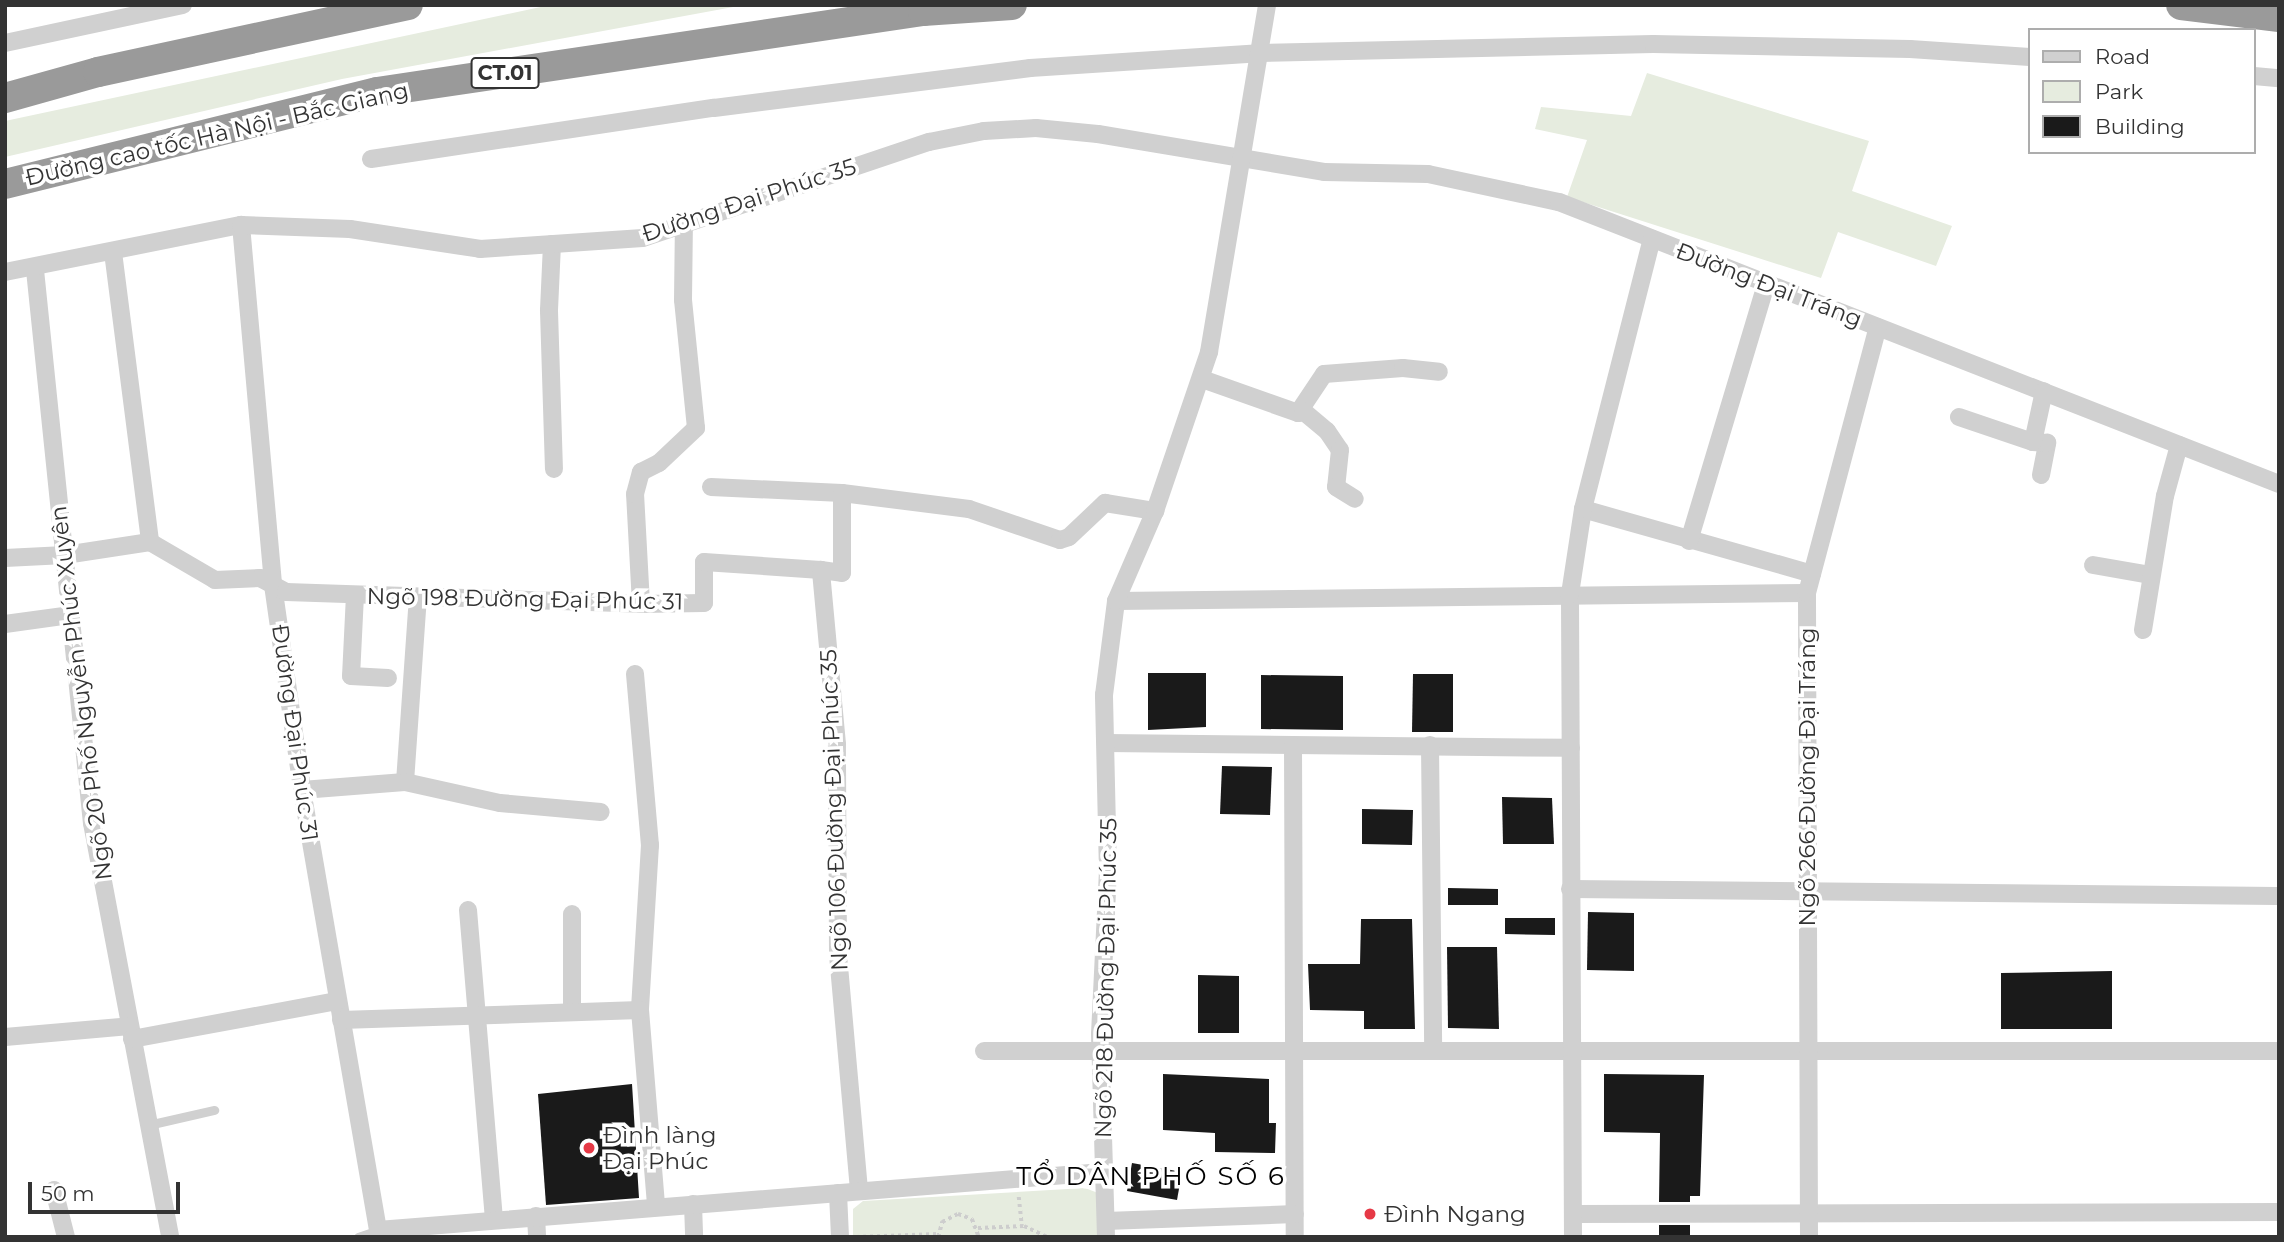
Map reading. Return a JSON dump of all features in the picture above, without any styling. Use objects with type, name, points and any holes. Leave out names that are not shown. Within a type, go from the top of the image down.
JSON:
[{"type":"highway","points":[[5,98],[98,72],[408,5]]},
{"type":"highway","name":"Đường cao tốc Hà Nội - Bắc Giang","points":[[5,184],[377,92],[923,11],[1012,5]]},
{"type":"highway","points":[[2181,5],[2279,17]]},
{"type":"street","points":[[5,43],[183,5]]},
{"type":"street","name":"Ngõ 218 Đường Đại Phúc 35","points":[[379,1233],[536,1216],[1103,1172],[1106,743],[1104,695],[1116,601],[1154,511],[1202,379],[1267,5]]},
{"type":"street","points":[[371,159],[714,108],[1030,68],[1259,53],[1653,44],[1910,49],[2028,57]]},
{"type":"street","points":[[2256,76],[2279,78]]},
{"type":"street","name":"Đường Đại Phúc 35","points":[[5,272],[34,270],[240,225],[350,229],[480,249],[643,238],[684,222],[929,142],[984,131],[1036,128],[1098,134],[1241,161]]},
{"type":"street","name":"Đường Đại Tráng","points":[[1241,161],[1324,172],[1428,174],[1559,202],[2279,484]]},
{"type":"street","points":[[641,604],[635,494],[640,472],[659,463],[695,428],[683,300],[684,222]]},
{"type":"street","name":"Đường Đại Phúc 31","points":[[240,225],[273,585],[302,790],[379,1233]]},
{"type":"street","points":[[1573,1237],[1570,594],[1583,509],[1651,239]]},
{"type":"street","points":[[552,244],[549,311],[554,469]]},
{"type":"street","points":[[5,558],[65,555],[150,542],[113,252]]},
{"type":"street","name":"Ngõ 20 Phố Nguyễn Phúc Xuyên","points":[[34,270],[92,823],[170,1237]]},
{"type":"street","points":[[1689,541],[1766,285]]},
{"type":"street","name":"Ngõ 266 Đường Đại Tráng","points":[[1809,1237],[1807,593],[1878,327]]},
{"type":"street","points":[[1202,379],[1293,413],[1303,411],[1324,374],[1403,368],[1439,372]]},
{"type":"street","points":[[2033,442],[2044,391]]},
{"type":"street","points":[[1303,411],[1327,431],[1340,450],[1336,487],[1355,499]]},
{"type":"street","points":[[1959,417],[2033,442],[2047,443],[2041,475]]},
{"type":"street","points":[[2143,630],[2151,575],[2179,445]]},
{"type":"street","points":[[711,487],[842,493],[970,509],[1060,540],[1078,530],[1105,503],[1154,511]]},
{"type":"street","points":[[821,570],[842,573],[842,493]]},
{"type":"street","points":[[1583,509],[1812,574]]},
{"type":"street","name":"Ngõ 198 Đường Đại Phúc 31","points":[[150,542],[215,580],[260,578],[286,592],[355,595],[641,604],[704,603],[704,562],[821,570]]},
{"type":"street","points":[[2093,565],[2151,575]]},
{"type":"street","name":"Ngõ 106 Đường Đại Phúc 35","points":[[821,570],[836,744],[838,953],[859,1190]]},
{"type":"street","points":[[1116,601],[1807,593]]},
{"type":"street","points":[[355,595],[351,676],[387,678]]},
{"type":"street","points":[[405,782],[418,597]]},
{"type":"street","points":[[5,624],[71,615]]},
{"type":"street","points":[[635,674],[650,845],[640,1010],[656,1206]]},
{"type":"street","points":[[1106,743],[1571,748]]},
{"type":"street","points":[[1293,746],[1295,1237]]},
{"type":"street","points":[[1430,746],[1433,1048]]},
{"type":"street","points":[[302,790],[405,782],[500,803],[601,812]]},
{"type":"street","points":[[1570,889],[1806,894],[2277,896]]},
{"type":"street","points":[[468,910],[494,1220]]},
{"type":"street","points":[[572,914],[572,1012]]},
{"type":"street","points":[[5,1037],[131,1032],[338,1001]]},
{"type":"street","points":[[341,1020],[640,1010]]},
{"type":"street","points":[[984,1051],[1102,1047],[1433,1048],[1571,1053],[1807,1050],[2279,1052]]},
{"type":"street","points":[[1103,1172],[1106,1229],[1295,1214]]},
{"type":"street","points":[[54,1190],[66,1237]]},
{"type":"street","points":[[838,1193],[840,1237]]},
{"type":"street","points":[[692,1204],[694,1237]]},
{"type":"street","points":[[1573,1214],[2279,1212]]},
{"type":"street","points":[[536,1216],[537,1237]]},
{"type":"lane","points":[[148,1125],[214,1110]]},
{"type":"lane","points":[[358,1237],[379,1233]]},
{"type":"path","points":[[1019,1191],[1021,1226]]},
{"type":"path","points":[[855,1237],[938,1235],[942,1222],[955,1214],[970,1217],[978,1228],[979,1237]]},
{"type":"path","points":[[978,1228],[1021,1226],[1048,1237]]},
{"type":"green space","points":[[550,5],[744,5],[342,79],[5,157],[5,121]]},
{"type":"green space","points":[[1647,73],[1869,141],[1852,191],[1952,226],[1936,266],[1838,232],[1821,278],[1567,197],[1587,140],[1535,129],[1541,107],[1631,116]]},
{"type":"green space","points":[[1085,1188],[1098,1193],[1098,1237],[853,1237],[853,1209],[863,1201]]},
{"type":"building","points":[[1148,673],[1206,673],[1206,727],[1148,730]]},
{"type":"building","points":[[1413,674],[1453,674],[1453,732],[1412,732]]},
{"type":"building","points":[[1261,675],[1343,676],[1343,730],[1261,729]]},
{"type":"building","points":[[1222,766],[1272,767],[1270,815],[1220,814]]},
{"type":"building","points":[[1502,797],[1552,798],[1554,844],[1503,844]]},
{"type":"building","points":[[1362,809],[1413,810],[1412,845],[1362,844]]},
{"type":"building","points":[[1448,888],[1498,889],[1498,905],[1448,905]]},
{"type":"building","points":[[1588,912],[1634,913],[1634,971],[1587,970]]},
{"type":"building","points":[[1505,918],[1555,918],[1555,935],[1505,934]]},
{"type":"building","points":[[1361,919],[1412,919],[1415,1029],[1364,1029],[1364,1011],[1310,1010],[1308,964],[1360,964]]},
{"type":"building","points":[[1447,947],[1497,947],[1499,1029],[1448,1028]]},
{"type":"building","points":[[2112,971],[2112,1029],[2001,1029],[2001,973]]},
{"type":"building","points":[[1198,975],[1239,976],[1239,1033],[1198,1033]]},
{"type":"building","points":[[1163,1074],[1269,1079],[1269,1123],[1276,1123],[1275,1153],[1215,1152],[1215,1133],[1163,1130]]},
{"type":"building","points":[[1604,1074],[1704,1075],[1700,1196],[1690,1196],[1690,1202],[1659,1202],[1660,1133],[1604,1132]]},
{"type":"building","name":"Đình làng Đại Phúc","points":[[632,1084],[639,1198],[546,1205],[538,1094]]},
{"type":"building","points":[[1132,1163],[1182,1172],[1177,1200],[1127,1191]]},
{"type":"building","points":[[1659,1225],[1690,1225],[1690,1237],[1659,1237]]},
{"type":"place","name":"Đình làng Đại Phúc","points":[[589,1148]]},
{"type":"place","name":"Đình Ngang","points":[[1370,1214]]},
{"type":"district","name":"TỔ DÂN PHỐ SỐ 6","points":[[1151,1177]]}]
